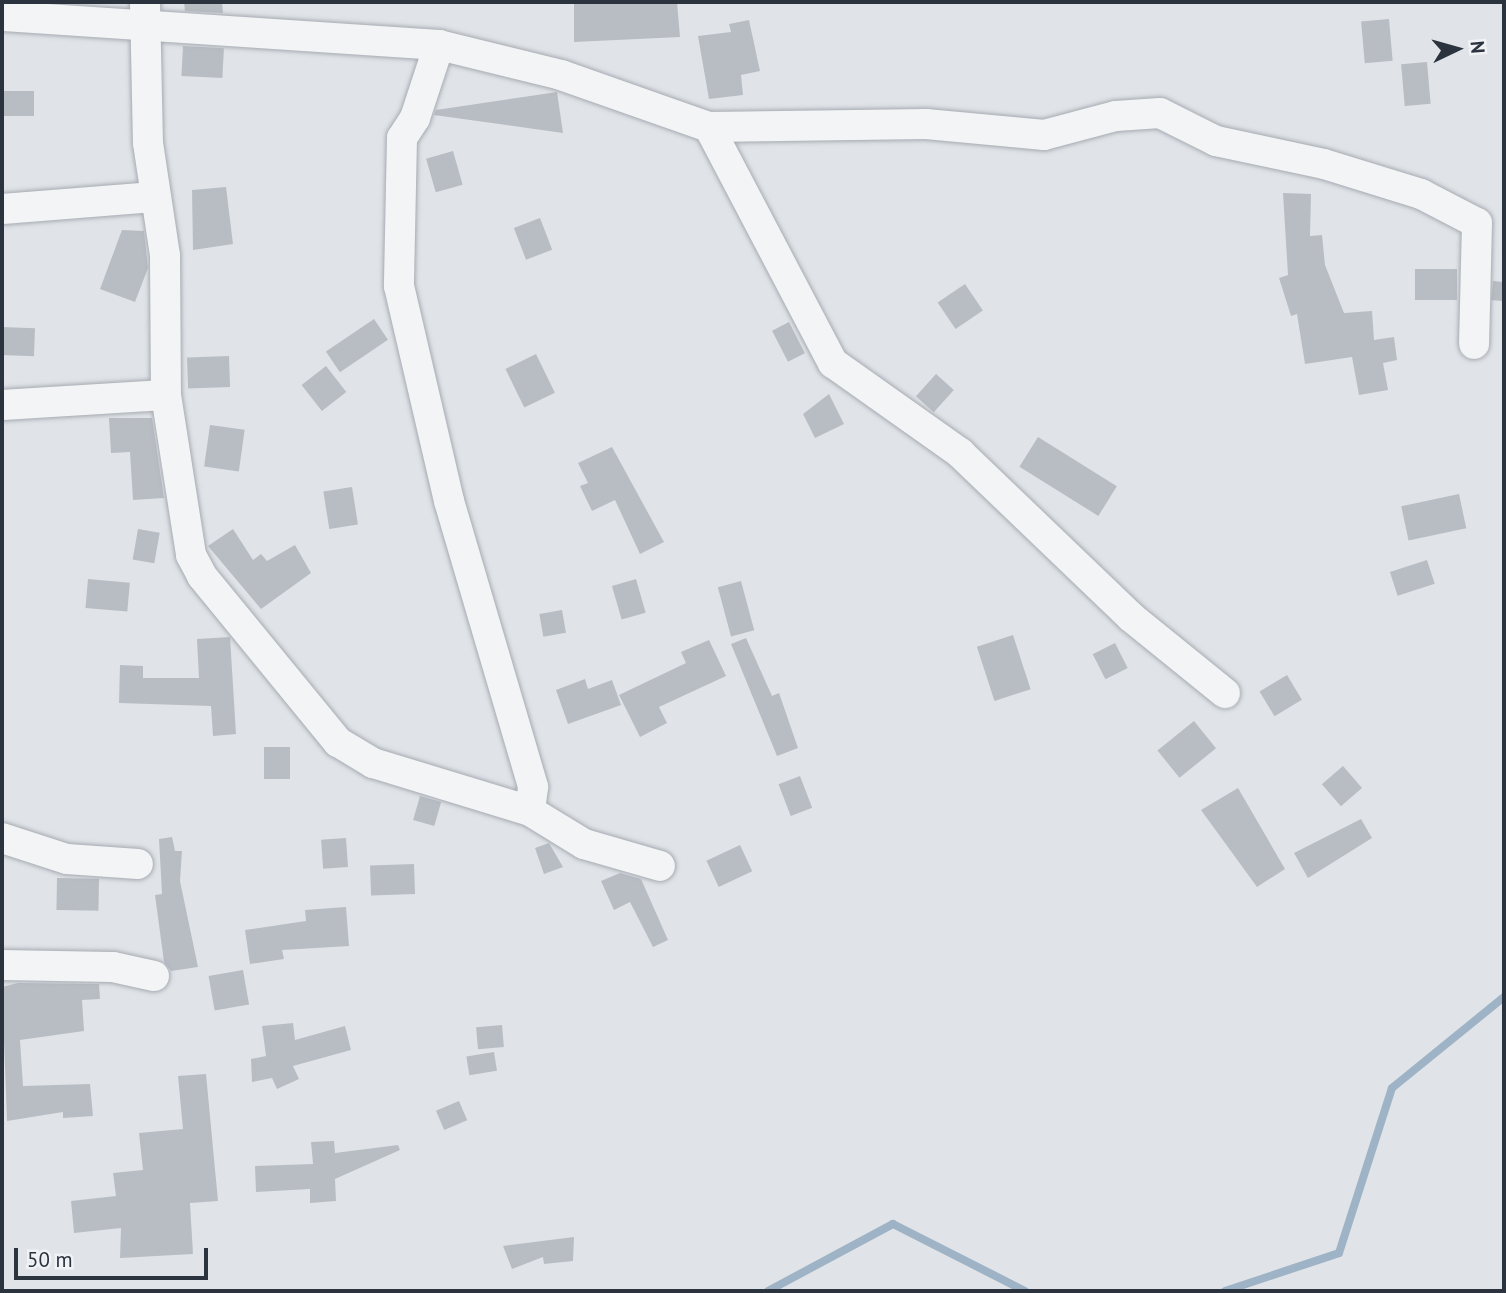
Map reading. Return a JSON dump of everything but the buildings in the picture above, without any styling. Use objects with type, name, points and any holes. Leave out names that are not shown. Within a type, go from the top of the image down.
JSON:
[{"type":"street","points":[[2,16],[145,12],[439,45],[561,75],[709,127],[926,124],[1044,135],[1116,116],[1160,113],[1216,141],[1324,164],[1422,194],[1477,223],[1474,344]]},
{"type":"street","points":[[145,12],[155,197],[164,256],[166,395],[191,555],[338,742],[373,763],[530,811],[584,844],[660,866]]},
{"type":"street","points":[[439,45],[415,118],[402,138],[400,286],[453,514],[533,787],[530,811]]},
{"type":"street","points":[[709,127],[833,363],[960,453],[1131,617],[1225,693]]},
{"type":"street","points":[[2,209],[155,197]]},
{"type":"street","points":[[2,405],[166,395]]},
{"type":"street","points":[[2,838],[67,859],[138,864]]},
{"type":"street","points":[[2,965],[113,967],[155,976]]},
{"type":"waterway","points":[[1225,1291],[1339,1253],[1392,1088],[1504,997]]},
{"type":"waterway","points":[[768,1291],[893,1224],[1025,1291]]}]
